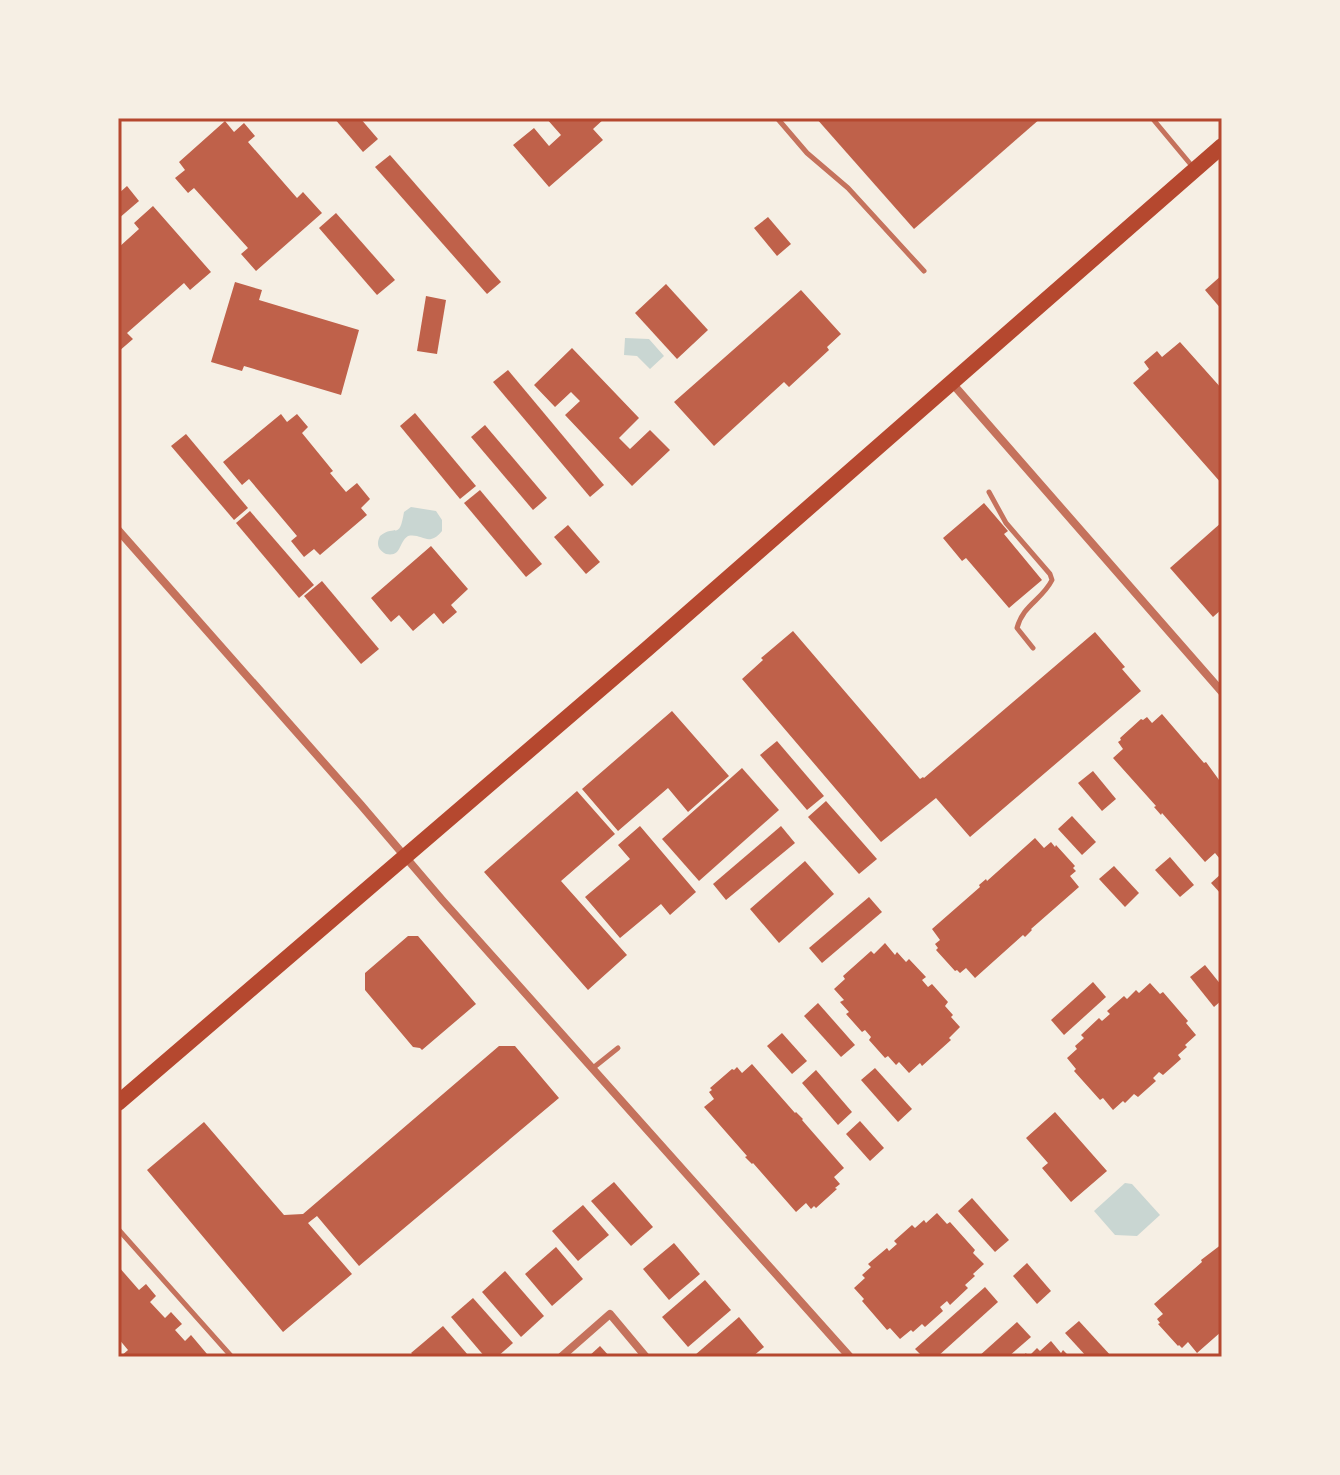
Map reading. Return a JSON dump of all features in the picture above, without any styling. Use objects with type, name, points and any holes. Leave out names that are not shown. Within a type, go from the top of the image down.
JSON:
[{"type":"main road","points":[[118,1103],[680,621],[1222,146]]},
{"type":"street","points":[[951,382],[1222,692]]},
{"type":"street","points":[[118,530],[461,922],[850,1357]]},
{"type":"street","points":[[561,1357],[610,1314],[646,1357]]},
{"type":"lane","points":[[777,118],[807,153],[848,188],[924,271]]},
{"type":"lane","points":[[1152,118],[1195,170]]},
{"type":"lane","points":[[989,492],[1006,523],[1052,580],[1049,587],[1020,616],[1017,628],[1033,648]]},
{"type":"lane","points":[[593,1068],[618,1048]]},
{"type":"lane","points":[[118,1229],[232,1357]]},
{"type":"shaded area","points":[[625,338],[649,339],[664,356],[650,369],[637,356],[624,355]]},
{"type":"shaded area","points":[[411,507],[436,511],[442,520],[442,531],[433,539],[408,536],[395,553],[381,551],[378,546],[380,536],[398,529],[404,512]]},
{"type":"shaded area","points":[[1125,1183],[1132,1184],[1160,1215],[1137,1236],[1115,1235],[1094,1211]]},
{"type":"building","points":[[334,118],[360,118],[378,139],[363,152]]},
{"type":"building","points":[[546,118],[605,118],[593,129],[603,140],[549,187],[513,145],[534,128],[549,146],[561,135]]},
{"type":"building","points":[[816,118],[1041,118],[914,229]]},
{"type":"building","points":[[225,121],[234,132],[244,123],[255,136],[248,142],[297,198],[303,192],[322,213],[256,271],[241,254],[248,248],[194,188],[188,193],[175,178],[185,170],[179,162]]},
{"type":"building","points":[[390,155],[501,282],[487,294],[375,167]]},
{"type":"building","points":[[127,186],[139,201],[118,219],[118,194]]},
{"type":"building","points":[[153,206],[211,272],[190,290],[184,283],[127,333],[133,339],[118,352],[118,248],[139,229],[134,223]]},
{"type":"building","points":[[336,213],[395,280],[377,295],[319,228]]},
{"type":"building","points":[[768,217],[791,244],[777,256],[754,228]]},
{"type":"building","points":[[1222,275],[1222,310],[1205,290]]},
{"type":"building","points":[[235,282],[262,290],[259,300],[359,330],[341,395],[244,366],[242,371],[211,362]]},
{"type":"building","points":[[666,284],[708,330],[677,359],[635,313]]},
{"type":"building","points":[[801,290],[841,334],[827,347],[829,350],[789,387],[784,382],[714,446],[674,402]]},
{"type":"building","points":[[426,296],[446,300],[437,354],[417,351]]},
{"type":"building","points":[[1180,342],[1222,389],[1222,484],[1133,383],[1149,369],[1144,362],[1157,351],[1162,357]]},
{"type":"building","points":[[572,348],[639,418],[619,438],[630,449],[650,430],[670,450],[632,486],[565,415],[580,401],[571,392],[555,407],[534,385]]},
{"type":"building","points":[[508,370],[604,485],[590,497],[493,382]]},
{"type":"building","points":[[415,413],[476,486],[460,499],[400,426]]},
{"type":"building","points":[[281,414],[287,422],[297,414],[308,427],[302,433],[346,492],[357,483],[370,499],[361,508],[367,515],[320,555],[314,549],[304,557],[291,541],[297,536],[249,479],[242,485],[223,462]]},
{"type":"building","points":[[485,425],[547,498],[533,510],[471,437]]},
{"type":"building","points":[[186,434],[248,508],[234,520],[171,446]]},
{"type":"building","points":[[480,490],[542,564],[526,577],[464,503]]},
{"type":"building","points":[[984,503],[1008,531],[1004,534],[1042,580],[1009,608],[966,558],[962,561],[943,538]]},
{"type":"building","points":[[250,511],[314,585],[299,598],[236,523]]},
{"type":"building","points":[[1222,522],[1222,609],[1213,617],[1170,568]]},
{"type":"building","points":[[568,525],[600,562],[586,574],[554,537]]},
{"type":"building","points":[[431,546],[468,589],[451,605],[457,612],[443,624],[434,613],[413,631],[399,615],[391,622],[371,598]]},
{"type":"building","points":[[322,581],[379,649],[361,664],[304,596]]},
{"type":"building","points":[[793,631],[920,779],[1095,632],[1141,691],[970,837],[936,798],[881,842],[742,679]]},
{"type":"building","points":[[672,711],[729,776],[688,812],[668,788],[618,831],[582,789]]},
{"type":"building","points":[[1162,714],[1222,784],[1220,859],[1215,853],[1205,862],[1113,758],[1123,749],[1118,742],[1120,738],[1141,719],[1147,717],[1152,723]]},
{"type":"building","points":[[777,741],[824,796],[807,810],[760,755]]},
{"type":"building","points":[[742,768],[779,810],[699,881],[662,839]]},
{"type":"building","points":[[1093,771],[1116,799],[1102,811],[1078,783]]},
{"type":"building","points":[[577,791],[615,834],[561,881],[627,955],[588,990],[484,872]]},
{"type":"building","points":[[826,801],[877,859],[859,874],[808,817]]},
{"type":"building","points":[[1072,816],[1096,842],[1082,855],[1058,829]]},
{"type":"building","points":[[640,826],[696,892],[670,915],[661,904],[620,938],[585,897],[630,859],[618,845]]},
{"type":"building","points":[[781,826],[795,843],[726,900],[713,884]]},
{"type":"building","points":[[1035,838],[1044,848],[1051,842],[1056,845],[1075,866],[1076,871],[1070,876],[1079,887],[975,978],[966,968],[960,973],[955,971],[936,950],[935,944],[940,940],[932,929]]},
{"type":"building","points":[[1170,857],[1194,885],[1180,897],[1155,870]]},
{"type":"building","points":[[805,861],[834,894],[779,943],[750,909]]},
{"type":"building","points":[[1114,866],[1139,893],[1125,907],[1099,879]]},
{"type":"building","points":[[1222,873],[1222,895],[1211,883]]},
{"type":"building","points":[[869,897],[882,912],[822,963],[809,948]]},
{"type":"building","points":[[408,936],[418,936],[476,1004],[422,1050],[413,1047],[365,990],[365,973]]},
{"type":"building","points":[[885,943],[895,955],[897,952],[906,962],[909,959],[926,977],[922,980],[928,987],[932,984],[948,1002],[945,1006],[960,1027],[949,1038],[951,1040],[922,1066],[920,1063],[909,1073],[899,1062],[896,1065],[888,1056],[885,1058],[869,1040],[871,1037],[865,1030],[862,1032],[846,1014],[849,1012],[840,1002],[844,1000],[834,989],[845,979],[843,976]]},
{"type":"building","points":[[1205,965],[1222,986],[1222,1000],[1214,1007],[1190,977]]},
{"type":"building","points":[[1093,982],[1106,997],[1064,1035],[1051,1020]]},
{"type":"building","points":[[1150,983],[1160,994],[1163,992],[1196,1035],[1178,1055],[1181,1059],[1163,1075],[1159,1072],[1153,1078],[1156,1081],[1138,1097],[1134,1094],[1113,1110],[1074,1071],[1076,1069],[1067,1058],[1084,1038],[1081,1035],[1099,1018],[1102,1021],[1110,1014],[1107,1011],[1124,996],[1127,999],[1136,990],[1139,993]]},
{"type":"building","points":[[818,1003],[855,1045],[841,1057],[804,1016]]},
{"type":"building","points":[[782,1033],[807,1061],[792,1074],[767,1046]]},
{"type":"building","points":[[499,1046],[515,1046],[559,1098],[359,1266],[317,1216],[308,1223],[352,1274],[283,1332],[147,1170],[204,1122],[284,1215],[303,1214]]},
{"type":"building","points":[[752,1064],[844,1168],[834,1177],[840,1184],[837,1189],[816,1208],[811,1209],[806,1203],[796,1212],[704,1107],[714,1099],[710,1088],[732,1069],[737,1067],[742,1073]]},
{"type":"building","points":[[875,1068],[912,1109],[898,1122],[861,1080]]},
{"type":"building","points":[[816,1070],[852,1112],[838,1125],[802,1083]]},
{"type":"building","points":[[1055,1112],[1107,1171],[1071,1202],[1042,1168],[1048,1163],[1026,1138]]},
{"type":"building","points":[[860,1121],[884,1148],[870,1161],[846,1134]]},
{"type":"building","points":[[614,1182],[653,1227],[631,1246],[591,1201]]},
{"type":"building","points":[[972,1198],[1009,1240],[995,1252],[958,1211]]},
{"type":"building","points":[[583,1205],[609,1235],[578,1261],[552,1231]]},
{"type":"building","points":[[937,1213],[947,1224],[950,1222],[984,1264],[965,1285],[968,1288],[950,1305],[947,1301],[940,1307],[943,1311],[925,1327],[922,1324],[900,1339],[890,1328],[887,1330],[854,1288],[865,1278],[862,1275],[871,1267],[868,1264],[897,1244],[894,1241],[912,1225],[915,1228],[924,1220],[926,1223]]},
{"type":"building","points":[[674,1243],[700,1274],[669,1300],[643,1269]]},
{"type":"building","points":[[1222,1244],[1222,1331],[1197,1353],[1188,1342],[1182,1348],[1178,1346],[1158,1324],[1157,1319],[1163,1314],[1154,1304]]},
{"type":"building","points":[[556,1247],[583,1279],[552,1306],[525,1274]]},
{"type":"building","points":[[1027,1263],[1051,1291],[1037,1304],[1013,1276]]},
{"type":"building","points":[[118,1266],[139,1290],[146,1284],[156,1296],[150,1302],[165,1318],[171,1312],[182,1324],[175,1330],[185,1341],[191,1335],[207,1354],[203,1357],[120,1357],[128,1350],[118,1338]]},
{"type":"building","points":[[505,1271],[544,1316],[521,1337],[482,1292]]},
{"type":"building","points":[[705,1280],[731,1310],[688,1347],[662,1317]]},
{"type":"building","points":[[985,1287],[998,1302],[937,1357],[923,1357],[915,1349]]},
{"type":"building","points":[[473,1298],[513,1343],[497,1357],[485,1357],[451,1317]]},
{"type":"building","points":[[739,1317],[764,1347],[752,1357],[695,1355]]},
{"type":"building","points":[[1079,1321],[1112,1357],[1087,1357],[1065,1333]]},
{"type":"building","points":[[1017,1322],[1031,1337],[1008,1357],[978,1357]]},
{"type":"building","points":[[443,1326],[468,1355],[415,1357],[411,1353]]},
{"type":"building","points":[[1051,1341],[1061,1353],[1063,1350],[1070,1357],[1028,1357]]},
{"type":"building","points":[[600,1346],[610,1357],[588,1357]]}]
